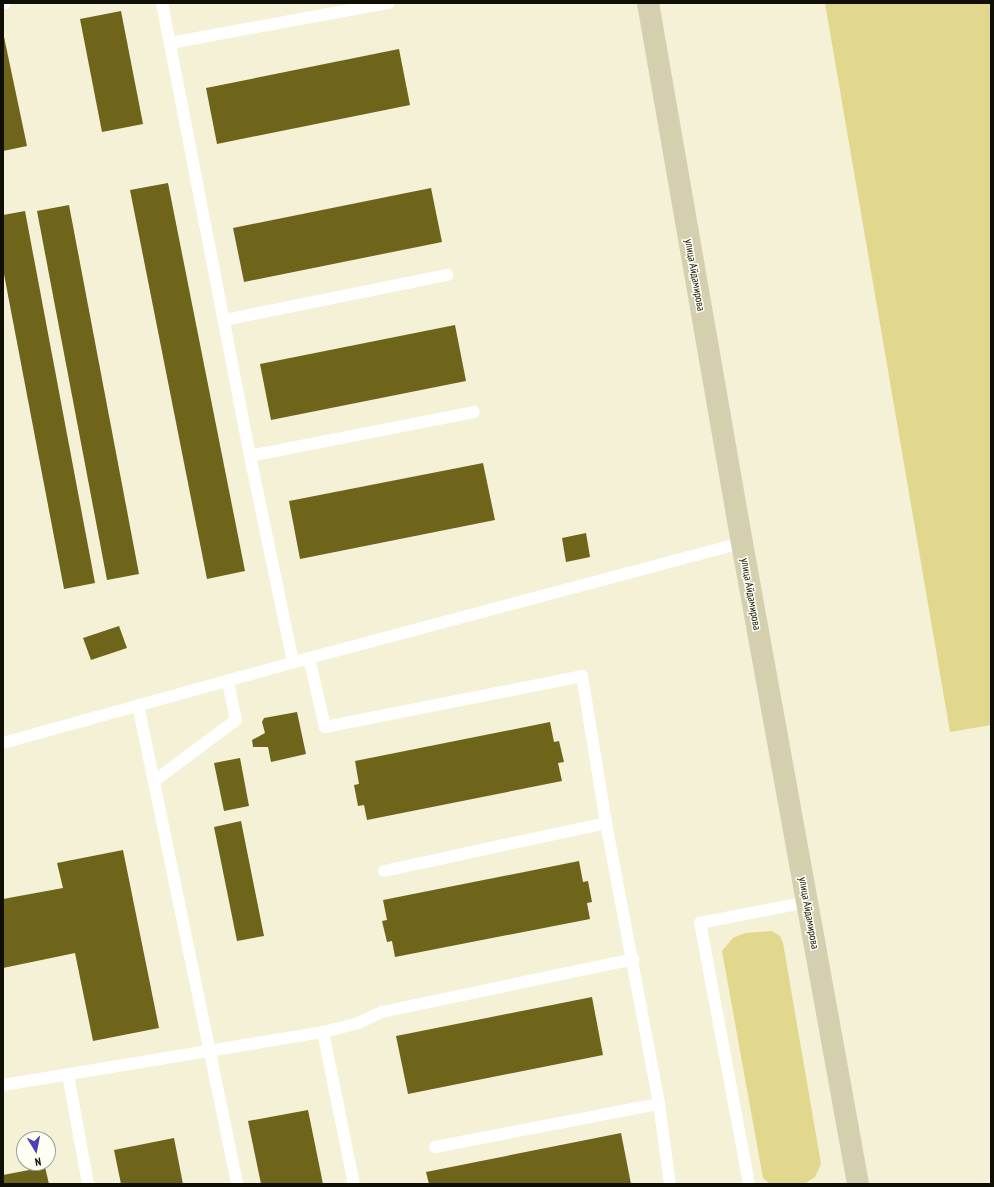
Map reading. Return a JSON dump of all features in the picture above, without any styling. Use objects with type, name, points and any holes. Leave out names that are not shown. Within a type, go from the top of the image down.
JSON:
[{"type":"main road","name":"улица Айдамирова","points":[[648,3],[742,543],[858,1184]]},
{"type":"lane","points":[[162,3],[250,456],[293,662]]},
{"type":"lane","points":[[170,43],[388,3]]},
{"type":"lane","points":[[224,320],[448,275]]},
{"type":"lane","points":[[250,456],[474,412]]},
{"type":"lane","points":[[3,743],[293,662],[742,543]]},
{"type":"lane","points":[[309,658],[325,727],[582,676],[606,823],[633,959],[659,1104],[670,1184]]},
{"type":"lane","points":[[154,781],[236,720],[228,680]]},
{"type":"lane","points":[[138,705],[236,1184]]},
{"type":"lane","points":[[384,871],[606,823]]},
{"type":"lane","points":[[749,1184],[700,923],[807,902]]},
{"type":"lane","points":[[3,1085],[210,1052],[323,1032],[356,1024],[382,1012],[633,959]]},
{"type":"lane","points":[[323,1032],[354,1184]]},
{"type":"lane","points":[[68,1075],[88,1184]]},
{"type":"lane","points":[[435,1147],[659,1104]]},
{"type":"shaded area","points":[[825,3],[991,3],[991,725],[950,732]]},
{"type":"shaded area","points":[[772,931],[780,936],[783,943],[821,1164],[815,1177],[804,1184],[770,1184],[763,1178],[722,951],[733,938],[745,933]]},
{"type":"building","points":[[121,11],[143,124],[102,132],[80,19]]},
{"type":"building","points":[[3,32],[27,146],[3,151]]},
{"type":"building","points":[[399,49],[410,105],[217,144],[206,88]]},
{"type":"building","points":[[168,183],[245,571],[207,579],[130,190]]},
{"type":"building","points":[[431,188],[442,242],[244,282],[233,228]]},
{"type":"building","points":[[69,205],[139,574],[107,580],[37,211]]},
{"type":"building","points":[[25,211],[95,583],[64,589],[3,269],[3,215]]},
{"type":"building","points":[[455,325],[466,381],[271,420],[260,364]]},
{"type":"building","points":[[483,463],[495,520],[300,559],[289,501]]},
{"type":"building","points":[[586,533],[590,557],[566,562],[562,538]]},
{"type":"building","points":[[119,626],[127,648],[91,660],[83,638]]},
{"type":"building","points":[[297,712],[306,754],[271,762],[268,747],[253,747],[252,740],[265,733],[262,722],[264,718]]},
{"type":"building","points":[[550,722],[554,742],[559,741],[564,762],[558,763],[562,781],[367,820],[364,805],[358,806],[354,785],[359,784],[355,761]]},
{"type":"building","points":[[240,758],[249,806],[224,811],[214,763]]},
{"type":"building","points":[[241,821],[264,936],[237,941],[214,827]]},
{"type":"building","points":[[123,850],[159,1028],[93,1041],[75,953],[3,968],[3,899],[63,888],[57,863]]},
{"type":"building","points":[[579,861],[583,882],[588,881],[592,902],[587,903],[590,919],[395,957],[392,941],[387,942],[382,921],[387,920],[383,900]]},
{"type":"building","points":[[592,997],[603,1055],[408,1094],[396,1036]]},
{"type":"building","points":[[308,1110],[323,1184],[261,1184],[248,1121]]},
{"type":"building","points":[[621,1133],[631,1184],[429,1184],[426,1172]]},
{"type":"building","points":[[174,1138],[183,1184],[121,1184],[114,1150]]},
{"type":"building","points":[[24,1171],[46,1171],[49,1184],[3,1184],[3,1175]]}]
